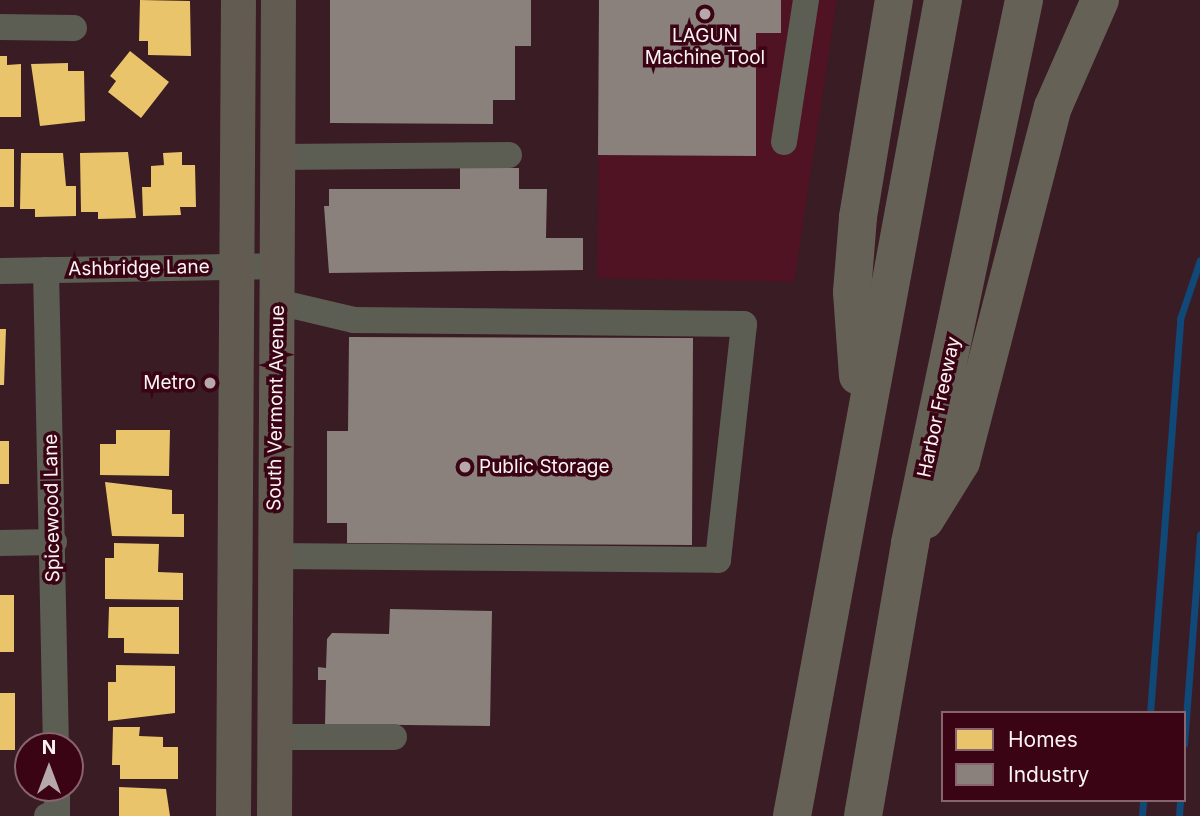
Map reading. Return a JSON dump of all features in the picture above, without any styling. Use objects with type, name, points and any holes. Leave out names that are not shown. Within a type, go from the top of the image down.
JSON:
[{"type":"highway","points":[[862,427],[852,292],[894,0]]},
{"type":"highway","points":[[792,816],[943,0]]},
{"type":"highway","name":"Harbor Freeway","points":[[863,816],[911,543],[1024,0]]},
{"type":"highway","points":[[911,543],[961,462],[1053,107],[1100,0]]},
{"type":"main road","name":"South Vermont Avenue","points":[[233,816],[238,0]]},
{"type":"main road","name":"South Vermont Avenue","points":[[274,816],[278,0]]},
{"type":"street","points":[[784,142],[806,0]]},
{"type":"street","points":[[0,27],[74,28]]},
{"type":"street","points":[[278,157],[509,155]]},
{"type":"street","name":"Ashbridge Lane","points":[[0,271],[278,266]]},
{"type":"street","name":"Spicewood Lane","points":[[46,270],[54,542],[56,732]]},
{"type":"street","points":[[274,556],[718,560],[744,324],[354,320],[277,302]]},
{"type":"street","points":[[0,543],[54,542]]},
{"type":"street","points":[[274,737],[394,737]]},
{"type":"street","points":[[47,816],[57,816]]},
{"type":"shaded area","points":[[601,0],[837,0],[794,282],[597,278]]},
{"type":"building: Homes","points":[[140,0],[190,1],[191,56],[148,55],[148,41],[139,41]]},
{"type":"building: Homes","points":[[130,51],[169,82],[141,118],[108,92],[116,81],[110,76]]},
{"type":"building: Homes","points":[[0,56],[7,56],[7,65],[21,64],[21,117],[0,117]]},
{"type":"building: Homes","points":[[68,63],[68,71],[84,71],[85,121],[40,126],[31,64]]},
{"type":"building: Homes","points":[[0,149],[14,149],[14,207],[0,207]]},
{"type":"building: Homes","points":[[128,152],[136,218],[98,219],[98,212],[81,212],[80,153]]},
{"type":"building: Homes","points":[[182,152],[182,165],[195,165],[196,207],[180,207],[181,215],[143,216],[142,187],[151,187],[151,166],[164,165],[163,153]]},
{"type":"building: Homes","points":[[21,153],[63,153],[66,186],[76,186],[76,216],[35,217],[35,209],[20,209]]},
{"type":"building: Homes","points":[[0,329],[6,329],[4,385],[0,385]]},
{"type":"building: Homes","points":[[116,430],[170,430],[169,476],[100,475],[100,444],[116,444]]},
{"type":"building: Homes","points":[[0,441],[9,441],[9,484],[0,484]]},
{"type":"building: Homes","points":[[105,482],[172,490],[172,514],[184,514],[184,537],[112,536]]},
{"type":"building: Homes","points":[[114,543],[159,544],[158,572],[183,573],[183,600],[105,599],[105,558],[114,558]]},
{"type":"building: Homes","points":[[0,595],[14,595],[14,652],[0,652]]},
{"type":"building: Homes","points":[[109,607],[179,607],[179,654],[124,653],[124,638],[108,638]]},
{"type":"building: Homes","points":[[116,665],[175,666],[175,713],[108,721],[108,682],[116,682]]},
{"type":"building: Homes","points":[[0,693],[15,693],[14,750],[0,750]]},
{"type":"building: Homes","points":[[113,727],[140,727],[139,736],[163,737],[163,747],[178,747],[178,779],[120,779],[120,765],[112,765]]},
{"type":"building: Homes","points":[[119,787],[166,789],[170,816],[119,816]]},
{"type":"building: Industry","points":[[330,0],[531,0],[531,46],[515,46],[515,100],[493,100],[493,124],[330,123]]},
{"type":"building: Industry","points":[[599,0],[781,0],[781,33],[756,33],[756,156],[598,155]]},
{"type":"building: Industry","points":[[460,168],[519,168],[519,189],[547,189],[546,238],[583,238],[583,270],[329,273],[324,206],[329,206],[329,189],[460,189]]},
{"type":"building: Industry","points":[[349,337],[693,338],[692,545],[347,543],[347,523],[327,523],[327,431],[348,431]]},
{"type":"building: Industry","points":[[390,609],[492,611],[490,726],[325,724],[326,680],[318,680],[318,667],[326,668],[327,639],[332,633],[389,634]]},
{"type":"waterway","points":[[1150,711],[1180,319],[1200,260]]},
{"type":"waterway","points":[[1186,718],[1200,535]]},
{"type":"waterway","points":[[1142,816],[1143,802]]},
{"type":"waterway","points":[[1179,816],[1180,802]]},
{"type":"place","name":"LAGUN Machine Tool","points":[[705,14]]},
{"type":"place","name":"Metro","points":[[210,383]]},
{"type":"place","name":"Public Storage","points":[[465,467]]}]
